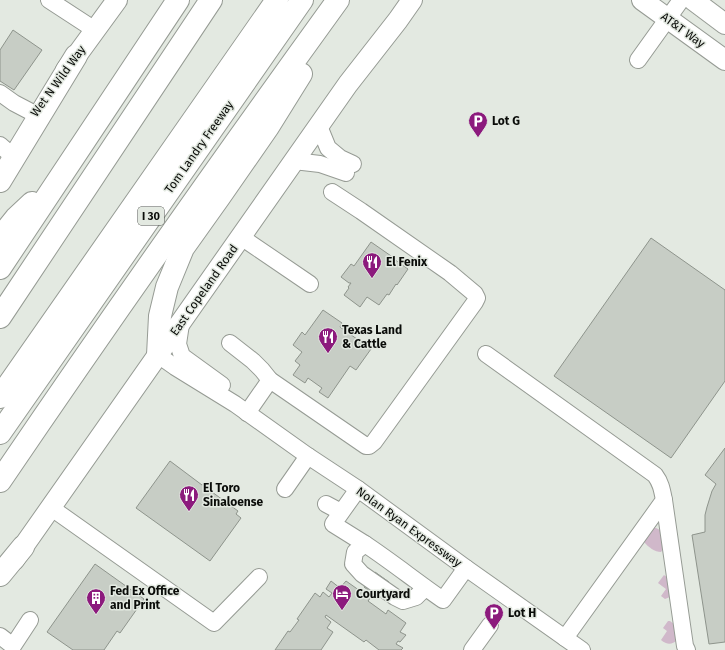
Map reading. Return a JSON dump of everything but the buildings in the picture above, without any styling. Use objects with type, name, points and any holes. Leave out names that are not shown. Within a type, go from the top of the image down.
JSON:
[{"type":"highway","points":[[0,268],[178,0]]},
{"type":"highway","points":[[0,316],[211,0]]},
{"type":"highway","name":"I 30","points":[[0,397],[277,0]]},
{"type":"highway","name":"Tom Landry Freeway","points":[[0,433],[302,0]]},
{"type":"highway","points":[[0,481],[70,378],[244,130],[338,0]]},
{"type":"highway","points":[[158,354],[160,316],[167,287],[183,248],[272,121],[309,61],[342,0]]},
{"type":"highway","points":[[0,181],[76,56]]},
{"type":"highway","points":[[0,238],[16,218],[63,174]]},
{"type":"highway","points":[[0,575],[23,547]]},
{"type":"main road","name":"Wet N Wild Way","points":[[3,153],[35,114],[117,0]]},
{"type":"main road","name":"East Copeland Road","points":[[0,582],[50,508],[348,84],[412,0]]},
{"type":"main road","name":"AT&T Way","points":[[642,0],[725,60]]},
{"type":"main road","points":[[693,0],[725,24]]},
{"type":"street","points":[[638,60],[681,0]]},
{"type":"street","points":[[55,2],[95,30]]},
{"type":"street","points":[[0,93],[14,103],[35,114]]},
{"type":"street","points":[[294,161],[350,169],[328,148],[319,126]]},
{"type":"street","points":[[230,343],[253,361],[270,380],[366,446],[370,446],[475,302],[477,298],[475,294],[450,273],[332,192]]},
{"type":"street","points":[[241,237],[310,284]]},
{"type":"street","name":"Nolan Ryan Expressway","points":[[182,320],[178,344],[182,356],[225,387],[241,409]]},
{"type":"street","name":"Nolan Ryan Expressway","points":[[158,354],[175,367],[241,409],[358,489],[582,650]]},
{"type":"street","points":[[486,354],[655,475],[659,481],[664,500],[686,643],[679,645],[673,650]]},
{"type":"street","points":[[241,409],[270,380]]},
{"type":"street","points":[[285,488],[308,456]]},
{"type":"street","points":[[358,489],[332,524],[386,558],[443,600],[466,568]]},
{"type":"street","points":[[565,638],[664,500]]},
{"type":"street","points":[[326,504],[341,512]]},
{"type":"street","points":[[50,508],[214,623],[259,577]]},
{"type":"street","points":[[365,544],[355,552],[353,564],[362,574],[395,597],[404,601],[416,597],[425,588]]},
{"type":"street","points":[[0,636],[13,646],[30,620]]},
{"type":"street","points":[[472,650],[490,625]]},
{"type":"shaded area","points":[[654,528],[660,530],[663,549],[661,552],[652,549],[644,542]]},
{"type":"shaded area","points":[[664,575],[668,578],[670,597],[665,599],[661,596],[666,589],[658,583]]},
{"type":"shaded area","points":[[668,621],[675,625],[677,640],[669,644],[661,640],[667,631],[663,628]]},
{"type":"place","name":"Lot G","points":[[478,138]]},
{"type":"place","name":"El Fenix","points":[[372,279]]},
{"type":"place","name":"Texas Land & Cattle","points":[[328,354]]},
{"type":"place","name":"El Toro Sinaloense","points":[[189,512]]},
{"type":"place","name":"Courtyard","points":[[342,611]]},
{"type":"place","name":"Fed Ex Office and Print","points":[[96,615]]},
{"type":"place","name":"Lot H","points":[[494,630]]}]
